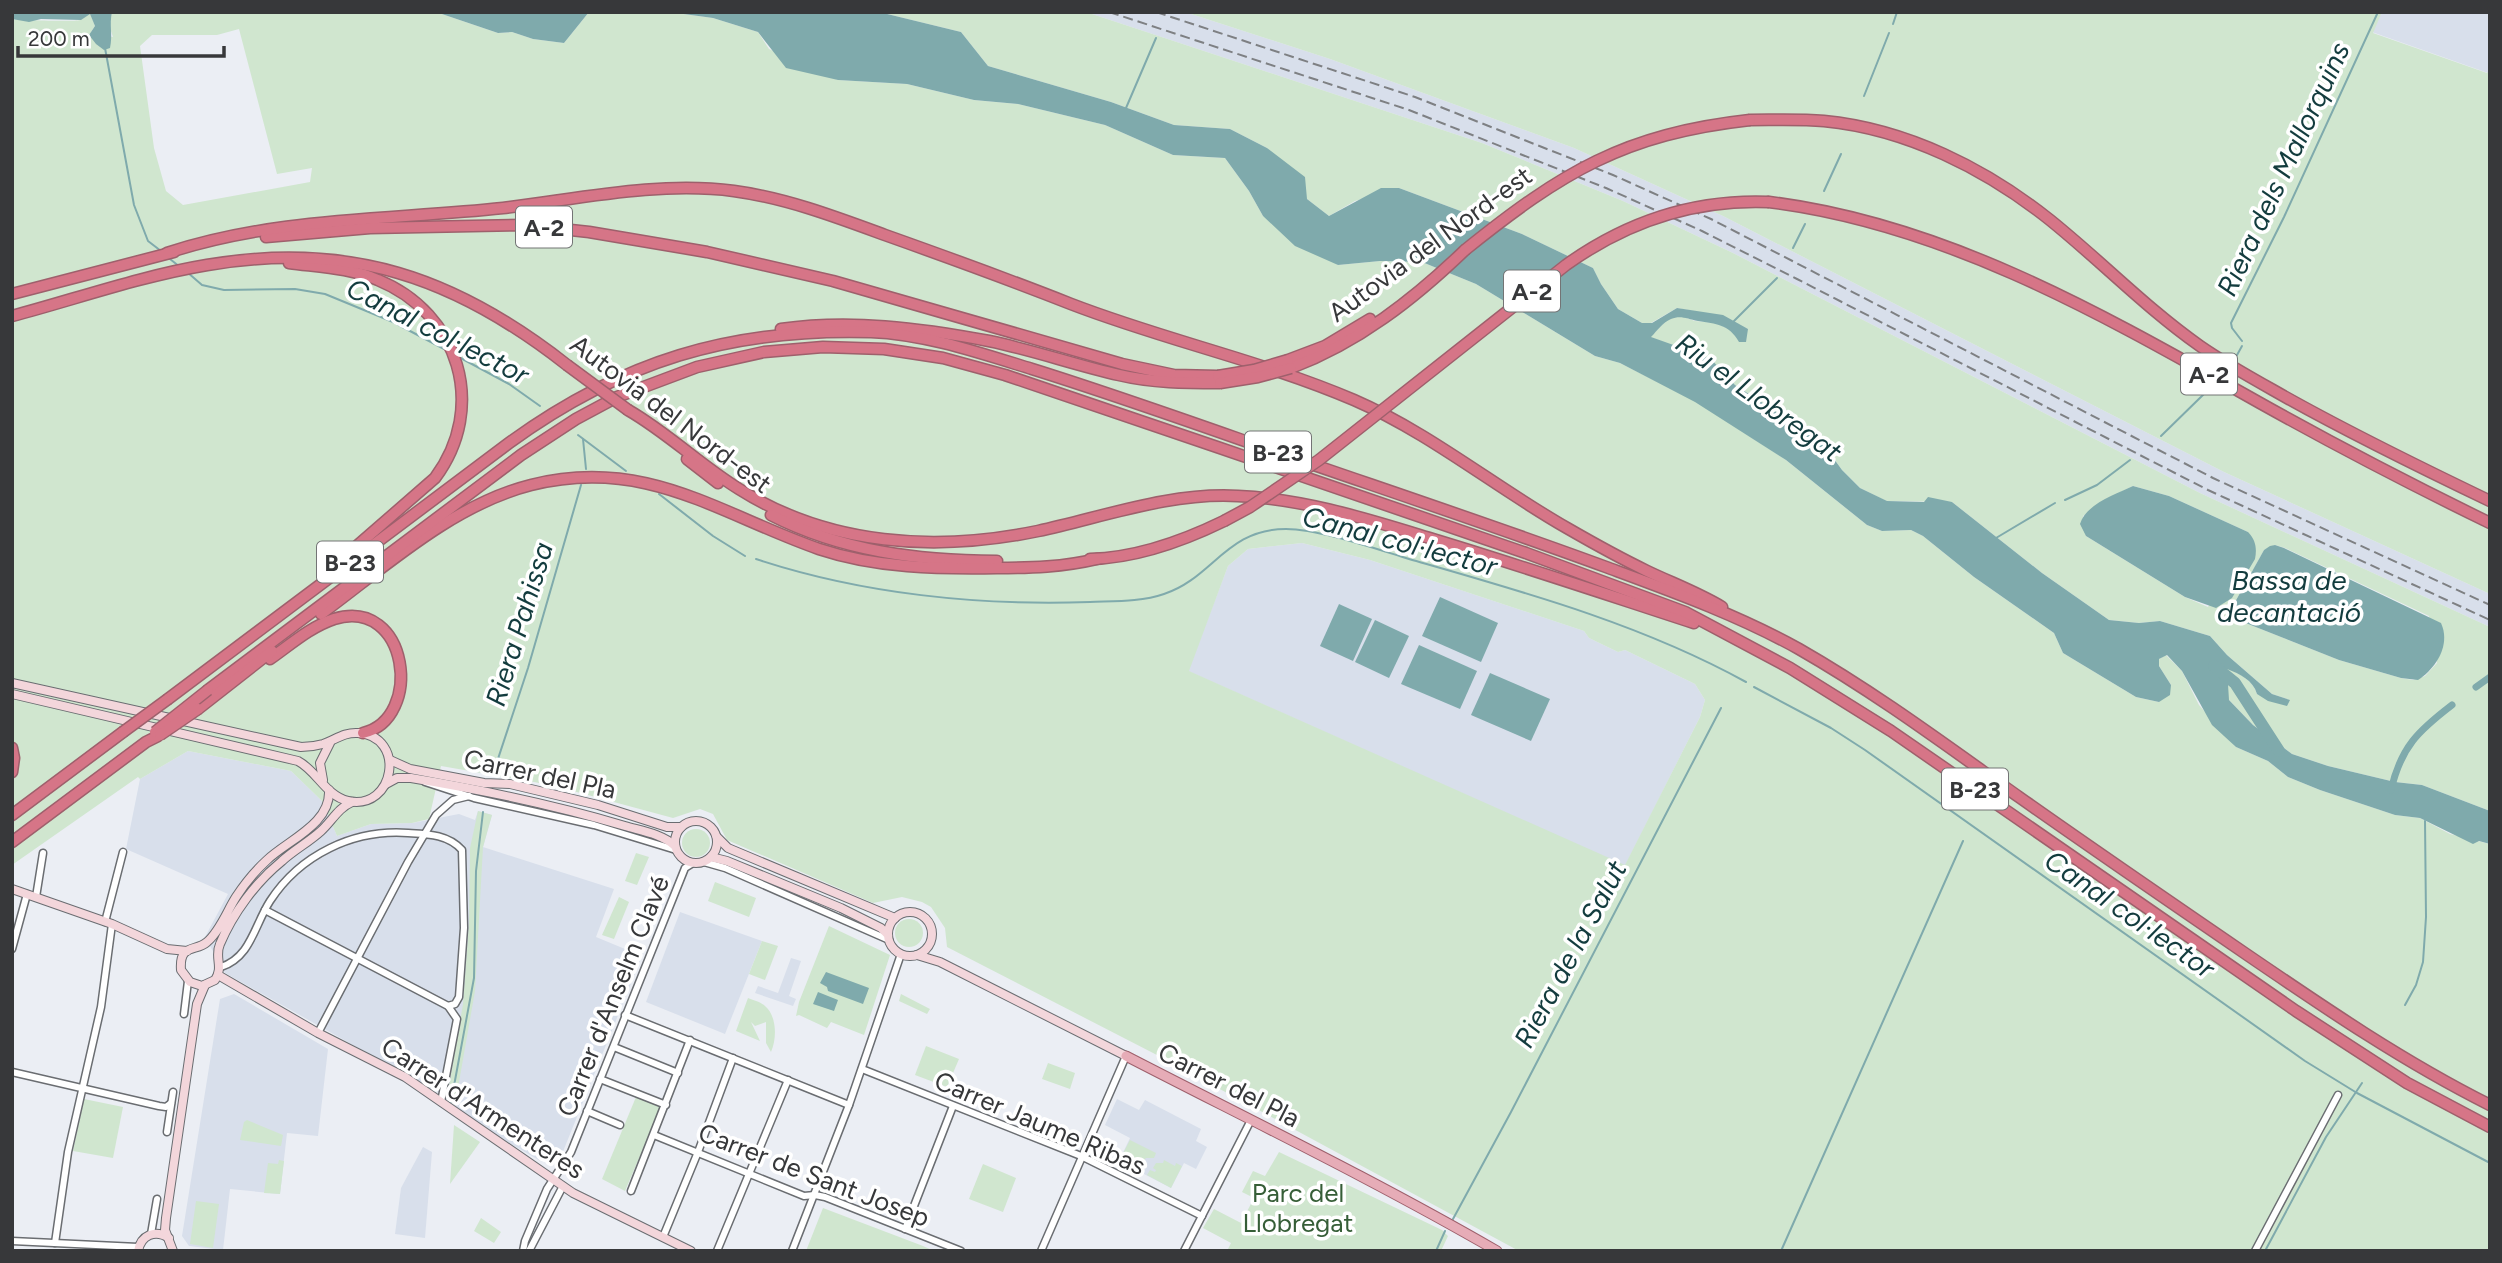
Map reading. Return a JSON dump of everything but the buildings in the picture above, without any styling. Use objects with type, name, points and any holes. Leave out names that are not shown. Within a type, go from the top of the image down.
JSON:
[{"type":"highway","name":"Autovia del Nord-est","points":[[12,294],[210,243],[293,233],[370,228],[525,225],[589,232],[707,252],[833,281],[1122,364],[1174,375],[1219,379],[1290,364],[1327,349],[1465,250],[1539,192],[1604,157],[1642,141],[1710,124],[1750,120],[1824,121],[1912,141],[1943,153],[2017,195],[2165,319],[2217,358],[2299,405],[2490,501]]},
{"type":"highway","points":[[210,243],[362,218],[503,208],[676,189],[734,191],[785,201],[973,266],[1100,315],[1300,379],[1357,401],[1407,427],[1564,526],[1645,570],[1716,603],[1748,624]]},
{"type":"highway","name":"Autovia del Nord-est","points":[[12,316],[205,265],[254,259],[333,259],[384,268],[418,277],[484,308],[544,347],[738,497],[778,519],[823,538],[889,554],[952,561],[1097,559],[1159,546],[1204,531],[1250,507],[1319,460],[1556,272],[1593,246],[1634,225],[1682,211],[1726,203],[1769,202],[1855,217],[2004,269],[2144,338],[2263,405],[2490,523]]},
{"type":"highway","points":[[254,259],[344,270],[380,280],[402,292],[422,307],[444,335],[458,371],[462,395],[461,425],[440,471],[423,491],[333,566],[290,608]]},
{"type":"highway","points":[[687,352],[731,336],[838,323],[933,332],[989,341],[1121,375],[1175,383],[1219,379]]},
{"type":"highway","name":"B-23","points":[[12,815],[534,425],[564,406],[614,379],[687,352],[751,339],[812,332],[877,332],[938,342],[1089,387],[1511,532],[1748,624],[1799,649],[1905,716],[2132,877],[2324,1008],[2420,1069],[2490,1105]]},
{"type":"highway","name":"B-23","points":[[12,842],[546,438],[576,419],[617,397],[670,376],[722,360],[764,352],[835,347],[884,349],[943,358],[1017,379],[1539,558],[1685,612],[1790,668],[1891,731],[2296,1011],[2407,1083],[2490,1127]]},
{"type":"highway","name":"A-2","points":[[628,410],[653,425],[737,488],[779,512],[820,527],[883,540],[923,544],[963,543],[1002,538],[1156,503],[1234,495],[1279,499],[1317,505],[1511,562],[1721,631]]},
{"type":"highway","points":[[157,734],[198,709],[212,693],[447,523],[484,503],[531,485],[591,477],[621,478],[658,485],[706,501],[821,550],[859,559],[932,568],[979,569],[1051,567],[1097,559]]},
{"type":"highway","points":[[212,693],[321,624],[341,618],[362,618],[379,625],[391,637],[398,649],[401,670],[389,719],[378,729],[363,733]]},
{"type":"highway","points":[[12,748],[12,772]]},
{"type":"main road","points":[[12,683],[301,747],[332,741],[345,734],[363,733],[380,743],[390,760],[386,784],[370,798],[352,802],[340,809],[322,830],[281,861],[256,887],[225,934],[218,955],[219,971],[205,985],[197,1004],[158,1232]]},
{"type":"main road","points":[[12,694],[288,759],[307,766],[329,790],[352,802]]},
{"type":"main road","points":[[323,782],[320,763],[325,749],[332,741]]},
{"type":"main road","name":"Carrer del Pla","points":[[390,760],[410,769],[484,783],[506,783],[598,805],[667,827],[681,827]]},
{"type":"main road","name":"Carrer del Pla","points":[[386,784],[403,778],[517,799],[661,837],[676,848]]},
{"type":"main road","points":[[12,889],[108,923],[167,949],[187,951],[208,942],[251,877],[274,853],[308,829],[322,815],[328,806],[329,790]]},
{"type":"main road","points":[[888,937],[895,918],[908,912],[922,916],[931,928],[929,943],[917,955],[901,954],[894,949],[881,928],[841,908],[727,861],[707,859],[689,866],[676,848],[676,835],[681,827],[691,822],[702,822],[711,827],[716,837],[729,848],[895,918]]},
{"type":"main road","points":[[707,859],[716,848],[716,837]]},
{"type":"main road","points":[[929,943],[940,962]]},
{"type":"main road","points":[[202,946],[211,948],[218,955]]},
{"type":"main road","points":[[167,949],[181,962]]},
{"type":"main road","points":[[187,951],[181,962],[182,972],[192,983],[197,1004]]},
{"type":"main road","name":"Carrer del Pla","points":[[917,955],[940,962],[1126,1056],[1437,1216],[1497,1251]]},
{"type":"main road","name":"Carrer d'Armenteres","points":[[219,971],[318,1033],[405,1077],[573,1193],[691,1251]]},
{"type":"main road","points":[[192,983],[205,985]]},
{"type":"main road","points":[[158,1232],[169,1238],[173,1251]]},
{"type":"main road","points":[[138,1249],[144,1238],[158,1232]]},
{"type":"street","name":"Carrer del Pla","points":[[420,780],[469,796],[594,825],[676,848]]},
{"type":"street","points":[[318,1033],[408,862],[441,808],[453,800],[469,796]]},
{"type":"street","points":[[219,971],[242,955],[270,901],[293,873],[307,861],[341,843],[374,834],[391,832],[440,836],[455,842],[462,850],[464,929],[459,998],[455,1004],[448,1006]]},
{"type":"street","points":[[55,1243],[68,1152],[101,1007],[108,923],[123,852]]},
{"type":"street","points":[[12,949],[43,853]]},
{"type":"street","name":"Carrer d'Anselm Clavé","points":[[523,1251],[544,1197],[568,1158],[689,866]]},
{"type":"street","points":[[12,899],[28,894]]},
{"type":"street","points":[[265,910],[448,1006],[457,1019],[441,1101]]},
{"type":"street","points":[[792,1251],[849,1105],[901,954]]},
{"type":"street","points":[[184,1014],[192,983]]},
{"type":"street","points":[[625,1015],[849,1105]]},
{"type":"street","points":[[631,1191],[690,1040]]},
{"type":"street","points":[[614,1047],[677,1073]]},
{"type":"street","points":[[1041,1251],[1126,1056]]},
{"type":"street","points":[[663,1237],[733,1058]]},
{"type":"street","name":"Carrer Jaume Ribas","points":[[862,1069],[1081,1156],[1202,1216]]},
{"type":"street","points":[[12,1072],[159,1106],[166,1107],[171,1102]]},
{"type":"street","points":[[600,1079],[666,1105]]},
{"type":"street","points":[[717,1251],[788,1080]]},
{"type":"street","points":[[167,1132],[173,1092]]},
{"type":"street","points":[[2255,1251],[2338,1095]]},
{"type":"street","points":[[905,1229],[953,1106]]},
{"type":"street","points":[[587,1111],[620,1125]]},
{"type":"street","points":[[1184,1251],[1251,1120]]},
{"type":"street","name":"Carrer de Sant Josep","points":[[654,1135],[804,1196],[815,1195],[961,1251]]},
{"type":"street","points":[[529,1251],[563,1186]]},
{"type":"street","points":[[157,1199],[158,1232]]},
{"type":"street","points":[[12,1241],[138,1249]]},
{"type":"shaded area","points":[[1086,12],[1185,12],[1330,59],[1574,148],[1723,216],[2224,472],[2490,594],[2490,627],[2200,493],[1733,253],[1623,201],[1482,143]]},
{"type":"shaded area","points":[[2382,12],[2490,12],[2488,73],[2372,32]]},
{"type":"shaded area","points":[[1302,543],[1370,560],[1584,631],[1589,638],[1618,652],[1625,650],[1695,684],[1705,700],[1700,717],[1625,866],[1188,671],[1228,566],[1248,549]]},
{"type":"shaded area","points":[[188,751],[291,771],[322,801],[337,836],[371,824],[412,823],[459,814],[475,820],[478,811],[492,815],[483,847],[614,889],[596,937],[642,956],[562,1154],[542,1162],[454,1111],[455,1105],[447,1098],[225,973],[205,937],[228,894],[126,849],[140,779]]},
{"type":"shaded area","points":[[680,912],[762,941],[725,1034],[646,1002]]},
{"type":"shaded area","points":[[791,958],[801,961],[789,996],[796,999],[793,1006],[755,993],[758,986],[778,993]]},
{"type":"shaded area","points":[[234,994],[328,1049],[318,1136],[287,1133],[280,1194],[230,1189],[223,1250],[189,1246],[182,1236],[220,999]]},
{"type":"shaded area","points":[[1117,1099],[1139,1110],[1145,1100],[1201,1129],[1196,1141],[1207,1147],[1196,1169],[1184,1163],[1171,1188],[1119,1161],[1130,1138],[1105,1125]]},
{"type":"shaded area","points":[[423,1147],[432,1152],[425,1238],[395,1234],[401,1188]]},
{"type":"green space","points":[[112,12],[436,12],[498,33],[512,32],[533,39],[564,43],[589,12],[669,12],[713,18],[758,32],[769,49],[838,80],[907,84],[974,100],[1018,104],[1105,125],[1173,155],[1225,158],[1263,216],[1338,265],[1380,261],[1422,262],[1476,284],[1595,356],[1620,363],[1695,401],[1786,460],[1867,525],[1882,531],[1911,530],[1923,536],[1974,577],[2054,633],[2063,653],[2136,697],[2159,702],[2171,685],[2159,666],[2159,659],[2166,655],[2182,671],[2199,705],[2236,747],[2268,761],[2288,777],[2320,790],[2395,815],[2420,818],[2450,834],[2490,844],[2490,1251],[1519,1251],[1155,1054],[947,947],[945,928],[931,907],[922,902],[902,897],[873,903],[727,840],[713,814],[700,809],[673,818],[551,785],[441,766],[429,819],[412,823],[371,824],[337,836],[322,801],[291,771],[188,751],[140,779],[138,777],[12,865],[12,19],[76,21],[90,13],[95,26],[91,32],[113,37],[109,25]],"holes":[[[239,29],[277,174],[312,168],[310,182],[183,205],[166,191],[154,148],[140,46],[152,35],[217,35]],[[1302,543],[1370,560],[1584,631],[1589,638],[1618,652],[1625,650],[1695,684],[1705,700],[1700,717],[1625,865],[1189,671],[1228,566],[1248,549]]]},
{"type":"green space","points":[[879,12],[1086,12],[1482,143],[1623,201],[1733,253],[2200,493],[2490,627],[2490,811],[2422,785],[2395,782],[2328,766],[2292,754],[2253,725],[2228,699],[2227,668],[2249,681],[2257,694],[2290,700],[2272,694],[2227,655],[2210,636],[2160,621],[2139,623],[2109,620],[2042,573],[1952,502],[1886,501],[1860,488],[1842,470],[1821,441],[1735,385],[1719,367],[1650,337],[1668,319],[1681,316],[1695,321],[1716,323],[1733,331],[1748,329],[1677,308],[1651,323],[1642,323],[1618,309],[1593,268],[1522,234],[1399,188],[1355,201],[1329,216],[1307,199],[1267,148],[1230,129],[1174,125],[1111,102],[988,66],[961,32]],"holes":[[[2133,486],[2169,496],[2248,532],[2208,607],[2185,597],[2086,536],[2083,516]],[[2275,545],[2429,616],[2437,663],[2425,676],[2413,680],[2401,678],[2339,660],[2243,622],[2235,615],[2235,602],[2264,550]]]},
{"type":"green space","points":[[1185,12],[2382,12],[2373,33],[2487,73],[2490,69],[2490,594],[2224,472],[1723,216],[1574,148],[1330,59]]},
{"type":"green space","points":[[478,811],[492,815],[483,847],[475,991],[455,1105],[447,1098],[463,1004],[469,923],[470,848]]},
{"type":"green space","points":[[696,829],[706,833],[710,843],[706,853],[696,857],[686,853],[682,843],[686,833]]},
{"type":"green space","points":[[636,853],[649,857],[637,885],[625,881]]},
{"type":"green space","points":[[715,882],[756,898],[749,917],[708,901]]},
{"type":"green space","points":[[619,897],[629,902],[614,939],[602,935]]},
{"type":"green space","points":[[909,919],[919,923],[923,933],[919,943],[909,947],[899,943],[895,933],[899,923]]},
{"type":"green space","points":[[829,926],[890,955],[864,1035],[831,1022],[827,1028],[796,1016]]},
{"type":"green space","points":[[762,941],[778,946],[765,980],[749,974]]},
{"type":"green space","points":[[901,994],[930,1009],[927,1014],[899,1001]]},
{"type":"green space","points":[[748,998],[763,1005],[772,1016],[775,1034],[771,1052],[766,1043],[766,1022],[755,1026],[751,1022],[760,1041],[736,1031]]},
{"type":"green space","points":[[926,1046],[959,1059],[947,1087],[915,1075]]},
{"type":"green space","points":[[1048,1063],[1075,1073],[1070,1089],[1042,1079]]},
{"type":"green space","points":[[636,1097],[661,1107],[625,1191],[602,1179]]},
{"type":"green space","points":[[84,1099],[123,1107],[113,1158],[73,1151]]},
{"type":"green space","points":[[247,1120],[283,1135],[281,1146],[240,1140],[244,1122]]},
{"type":"green space","points":[[454,1125],[480,1142],[450,1184]]},
{"type":"green space","points":[[1130,1140],[1156,1153],[1154,1158],[1146,1158],[1138,1167],[1132,1164],[1130,1167],[1119,1161]]},
{"type":"green space","name":"Parc del Llobregat","points":[[1279,1152],[1442,1230],[1448,1236],[1441,1251],[1227,1251],[1231,1243],[1203,1228],[1214,1209],[1241,1223],[1254,1198],[1242,1192],[1253,1171],[1265,1176]]},
{"type":"green space","points":[[279,1160],[284,1161],[280,1194],[264,1193],[268,1163],[278,1164]]},
{"type":"green space","points":[[1164,1160],[1175,1166],[1176,1163],[1182,1166],[1171,1188],[1147,1175],[1150,1170],[1155,1172],[1153,1168],[1156,1163],[1163,1163]]},
{"type":"green space","points":[[983,1164],[1016,1178],[1003,1212],[969,1199]]},
{"type":"green space","points":[[196,1201],[219,1204],[213,1248],[190,1244]]},
{"type":"green space","points":[[823,1208],[923,1246],[934,1251],[806,1251]]},
{"type":"green space","points":[[481,1218],[501,1232],[494,1243],[474,1231]]},
{"type":"water","points":[[12,12],[112,12],[110,48],[104,50],[89,35],[95,26],[90,14],[81,20],[41,19],[29,22],[12,19]]},
{"type":"water","points":[[436,12],[589,12],[564,43],[533,39],[512,32],[498,33]]},
{"type":"water","points":[[669,12],[879,12],[961,32],[988,66],[1111,102],[1174,125],[1230,129],[1267,148],[1305,177],[1307,199],[1329,216],[1381,188],[1399,188],[1522,234],[1593,268],[1618,309],[1642,323],[1652,323],[1677,308],[1723,315],[1748,329],[1746,342],[1739,342],[1722,326],[1681,317],[1668,320],[1651,337],[1710,358],[1735,385],[1821,441],[1842,470],[1860,488],[1887,501],[1924,502],[1928,497],[1952,502],[2042,573],[2109,620],[2139,623],[2160,621],[2210,636],[2227,655],[2272,694],[2290,700],[2287,706],[2268,701],[2257,694],[2245,678],[2227,669],[2229,700],[2253,725],[2292,754],[2328,766],[2395,782],[2422,785],[2490,811],[2490,844],[2479,841],[2473,844],[2420,818],[2395,815],[2320,790],[2288,777],[2268,761],[2236,747],[2212,725],[2182,671],[2167,655],[2159,659],[2159,666],[2171,685],[2170,695],[2159,702],[2136,697],[2063,653],[2054,633],[1974,577],[1923,536],[1911,530],[1882,531],[1867,525],[1786,460],[1695,402],[1620,363],[1595,356],[1476,284],[1422,262],[1380,261],[1338,265],[1295,246],[1263,216],[1225,158],[1173,155],[1105,125],[1018,104],[974,100],[907,84],[838,80],[786,68],[758,32],[713,18]]},
{"type":"water","points":[[2133,486],[2169,496],[2248,532],[2255,545],[2255,559],[2232,598],[2216,608],[2185,597],[2086,536],[2080,524],[2088,511],[2102,500]]},
{"type":"water","name":"Bassa de decantació","points":[[2275,545],[2441,623],[2444,631],[2443,648],[2431,669],[2418,680],[2401,678],[2339,660],[2243,622],[2234,615],[2235,602],[2264,550]]},
{"type":"water","points":[[1440,597],[1498,623],[1481,662],[1422,636]]},
{"type":"water","points":[[1339,604],[1372,619],[1353,661],[1320,646]]},
{"type":"water","points":[[1375,620],[1409,636],[1389,678],[1355,662]]},
{"type":"water","points":[[1419,645],[1477,671],[1460,709],[1401,684]]},
{"type":"water","points":[[1490,673],[1550,699],[1531,741],[1471,715]]},
{"type":"water","points":[[826,972],[869,988],[863,1004],[828,991],[827,987],[820,983]]},
{"type":"water","points":[[818,992],[838,1000],[834,1011],[813,1004]]},
{"type":"waterway","points":[[1893,24],[1897,12]]},
{"type":"waterway","name":"Riera dels Mallorquins","points":[[2242,341],[2231,323],[2284,217],[2378,12]]},
{"type":"waterway","points":[[1864,96],[1889,33]]},
{"type":"waterway","points":[[1126,108],[1156,38]]},
{"type":"waterway","name":"Canal col·lector","points":[[105,48],[134,205],[148,241],[161,251]]},
{"type":"waterway","points":[[1824,191],[1841,154]]},
{"type":"waterway","points":[[1793,248],[1805,224]]},
{"type":"waterway","name":"Canal col·lector","points":[[170,259],[180,267]]},
{"type":"waterway","name":"Canal col·lector","points":[[187,272],[202,285],[224,290],[295,289],[325,294],[393,322],[446,350]]},
{"type":"waterway","points":[[1734,321],[1777,278]]},
{"type":"waterway","name":"Riera dels Mallorquins","points":[[2237,355],[2242,346]]},
{"type":"waterway","name":"Canal col·lector","points":[[457,356],[509,384],[540,406]]},
{"type":"waterway","name":"Riera dels Mallorquins","points":[[2161,436],[2206,392]]},
{"type":"waterway","name":"Canal col·lector","points":[[578,435],[626,471]]},
{"type":"waterway","name":"Riera Pahissa","points":[[583,439],[586,469]]},
{"type":"waterway","name":"Riera dels Mallorquins","points":[[2065,500],[2097,485],[2130,460]]},
{"type":"waterway","name":"Riera Pahissa","points":[[493,774],[528,668],[581,485]]},
{"type":"waterway","name":"Canal col·lector","points":[[659,494],[713,536],[745,556]]},
{"type":"waterway","name":"Riera dels Mallorquins","points":[[1996,538],[2055,503]]},
{"type":"waterway","name":"Canal col·lector","points":[[756,559],[837,581],[921,595],[1048,603],[1137,600],[1155,597],[1181,587],[1234,545],[1249,537],[1266,531],[1299,530],[1348,540],[1581,611],[1665,643],[1746,682]]},
{"type":"waterway","name":"Riu el Llobregat","points":[[2214,666],[2235,683],[2279,751]]},
{"type":"waterway","points":[[2476,687],[2490,677]]},
{"type":"waterway","name":"Canal col·lector","points":[[1754,687],[1831,728],[1865,750],[2305,1061],[2357,1093],[2490,1163]]},
{"type":"waterway","points":[[2391,790],[2400,762],[2412,741],[2452,705]]},
{"type":"waterway","name":"Riera de la Salut","points":[[1453,1219],[1721,708]]},
{"type":"waterway","name":"Riera Pahissa","points":[[451,1102],[474,978],[476,871],[483,812]]},
{"type":"waterway","points":[[2405,1005],[2416,985],[2423,962],[2426,917],[2425,821]]},
{"type":"waterway","points":[[1781,1251],[1963,841]]},
{"type":"waterway","points":[[2265,1251],[2326,1137],[2362,1083]]},
{"type":"waterway","name":"Riera de la Salut","points":[[1436,1251],[1445,1231]]},
{"type":"railway","points":[[1109,12],[1409,110],[1606,188],[1702,231],[2208,490],[2490,620]]},
{"type":"railway","points":[[1156,12],[1415,97],[1613,175],[1711,219],[2213,478],[2490,605]]}]
